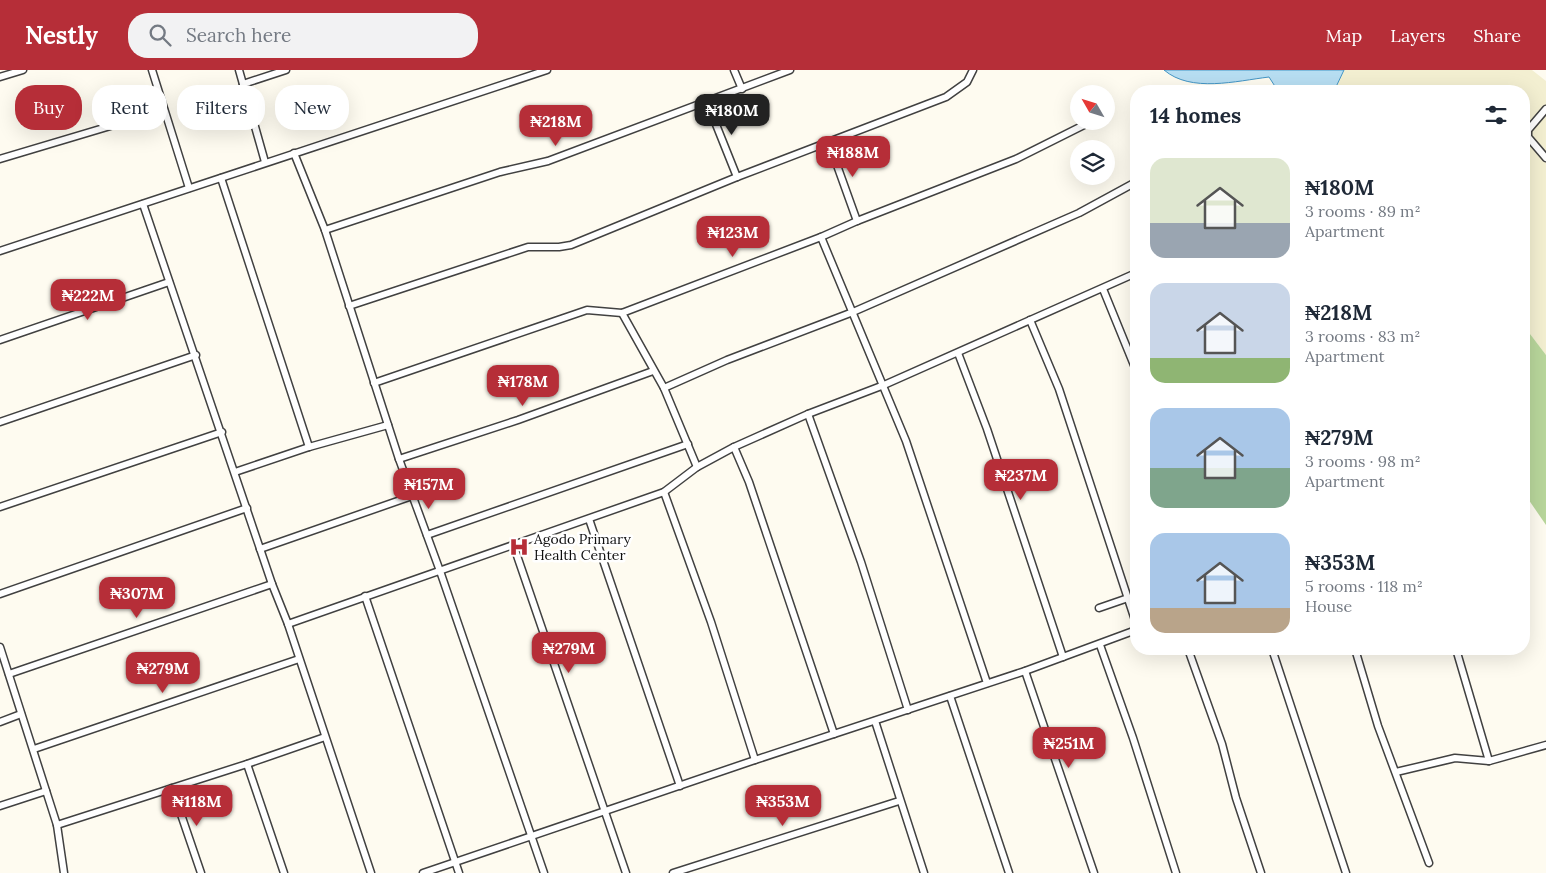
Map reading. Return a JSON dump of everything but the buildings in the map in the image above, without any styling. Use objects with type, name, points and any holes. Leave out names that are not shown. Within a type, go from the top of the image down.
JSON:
[{"type":"street","points":[[0,77],[23,70]]},
{"type":"street","points":[[152,70],[156,85]]},
{"type":"street","points":[[239,70],[265,162]]},
{"type":"street","points":[[243,84],[286,70]]},
{"type":"street","points":[[0,251],[547,70]]},
{"type":"street","points":[[734,70],[742,88]]},
{"type":"street","points":[[325,230],[500,172],[548,161],[790,70]]},
{"type":"street","points":[[349,306],[528,247],[572,245],[737,177],[946,97],[967,82],[973,70]]},
{"type":"street","points":[[707,102],[737,177]]},
{"type":"street","points":[[1530,128],[1546,109]]},
{"type":"street","points":[[167,119],[189,188]]},
{"type":"street","points":[[0,159],[97,130]]},
{"type":"street","points":[[374,384],[586,310],[622,313],[821,237],[1016,159],[1074,130]]},
{"type":"street","points":[[1530,139],[1546,158]]},
{"type":"street","points":[[829,143],[857,221]]},
{"type":"street","points":[[294,153],[325,230],[399,459],[440,570],[544,873]]},
{"type":"street","points":[[221,178],[309,447]]},
{"type":"street","points":[[664,388],[727,360],[853,312],[1079,214],[1130,185]]},
{"type":"street","points":[[143,204],[196,355],[272,584],[288,624],[324,737],[371,873]]},
{"type":"street","points":[[821,237],[906,441],[988,683]]},
{"type":"street","points":[[288,624],[664,492],[697,467],[734,447],[808,414],[884,385],[958,353],[1103,289],[1130,275]]},
{"type":"street","points":[[0,340],[169,282]]},
{"type":"street","points":[[1103,289],[1130,355]]},
{"type":"street","points":[[622,313],[664,388],[697,467]]},
{"type":"street","points":[[1030,320],[1059,389],[1130,604]]},
{"type":"street","points":[[958,353],[987,429],[1063,657]]},
{"type":"street","points":[[0,422],[196,355]]},
{"type":"street","points":[[399,459],[518,420],[653,371]]},
{"type":"street","points":[[808,414],[861,562],[908,710]]},
{"type":"street","points":[[235,472],[309,447],[388,425]]},
{"type":"street","points":[[0,506],[222,432]]},
{"type":"street","points":[[427,535],[688,444]]},
{"type":"street","points":[[734,447],[749,482],[834,734]]},
{"type":"street","points":[[664,492],[711,622],[755,760]]},
{"type":"street","points":[[260,549],[412,496]]},
{"type":"street","points":[[0,594],[247,508]]},
{"type":"street","points":[[589,519],[680,786]]},
{"type":"street","points":[[513,544],[626,873]]},
{"type":"street","points":[[9,674],[272,584]]},
{"type":"street","points":[[365,596],[459,873]]},
{"type":"street","points":[[1099,608],[1128,598]]},
{"type":"street","points":[[423,873],[755,760],[1025,671],[1130,632]]},
{"type":"street","points":[[1100,645],[1134,738],[1176,873]]},
{"type":"street","points":[[0,647],[34,748],[57,825],[64,873]]},
{"type":"street","points":[[1190,655],[1222,744],[1236,798],[1261,873]]},
{"type":"street","points":[[1274,655],[1346,873]]},
{"type":"street","points":[[1357,655],[1378,726],[1429,863]]},
{"type":"street","points":[[1458,655],[1489,761]]},
{"type":"street","points":[[34,748],[299,659]]},
{"type":"street","points":[[1025,671],[1094,873]]},
{"type":"street","points":[[950,696],[1009,873]]},
{"type":"street","points":[[0,722],[21,714]]},
{"type":"street","points":[[874,721],[924,873]]},
{"type":"street","points":[[57,825],[247,764],[324,737]]},
{"type":"street","points":[[1396,772],[1455,758],[1489,761],[1546,745]]},
{"type":"street","points":[[247,764],[284,873]]},
{"type":"street","points":[[172,788],[201,873]]},
{"type":"street","points":[[0,806],[46,791]]},
{"type":"street","points":[[673,873],[899,801]]},
{"type":"shaded area","points":[[1344,70],[1532,70],[1546,81],[1546,355],[1530,334],[1530,85],[1337,85]]},
{"type":"green space","points":[[1530,334],[1546,355],[1546,525],[1530,502]]},
{"type":"water","points":[[1164,70],[1344,70],[1337,85],[1274,85],[1269,77],[1214,84],[1187,81],[1175,77]]},
{"type":"place","name":"Agodo Primary Health Center","points":[[519,547]]}]
